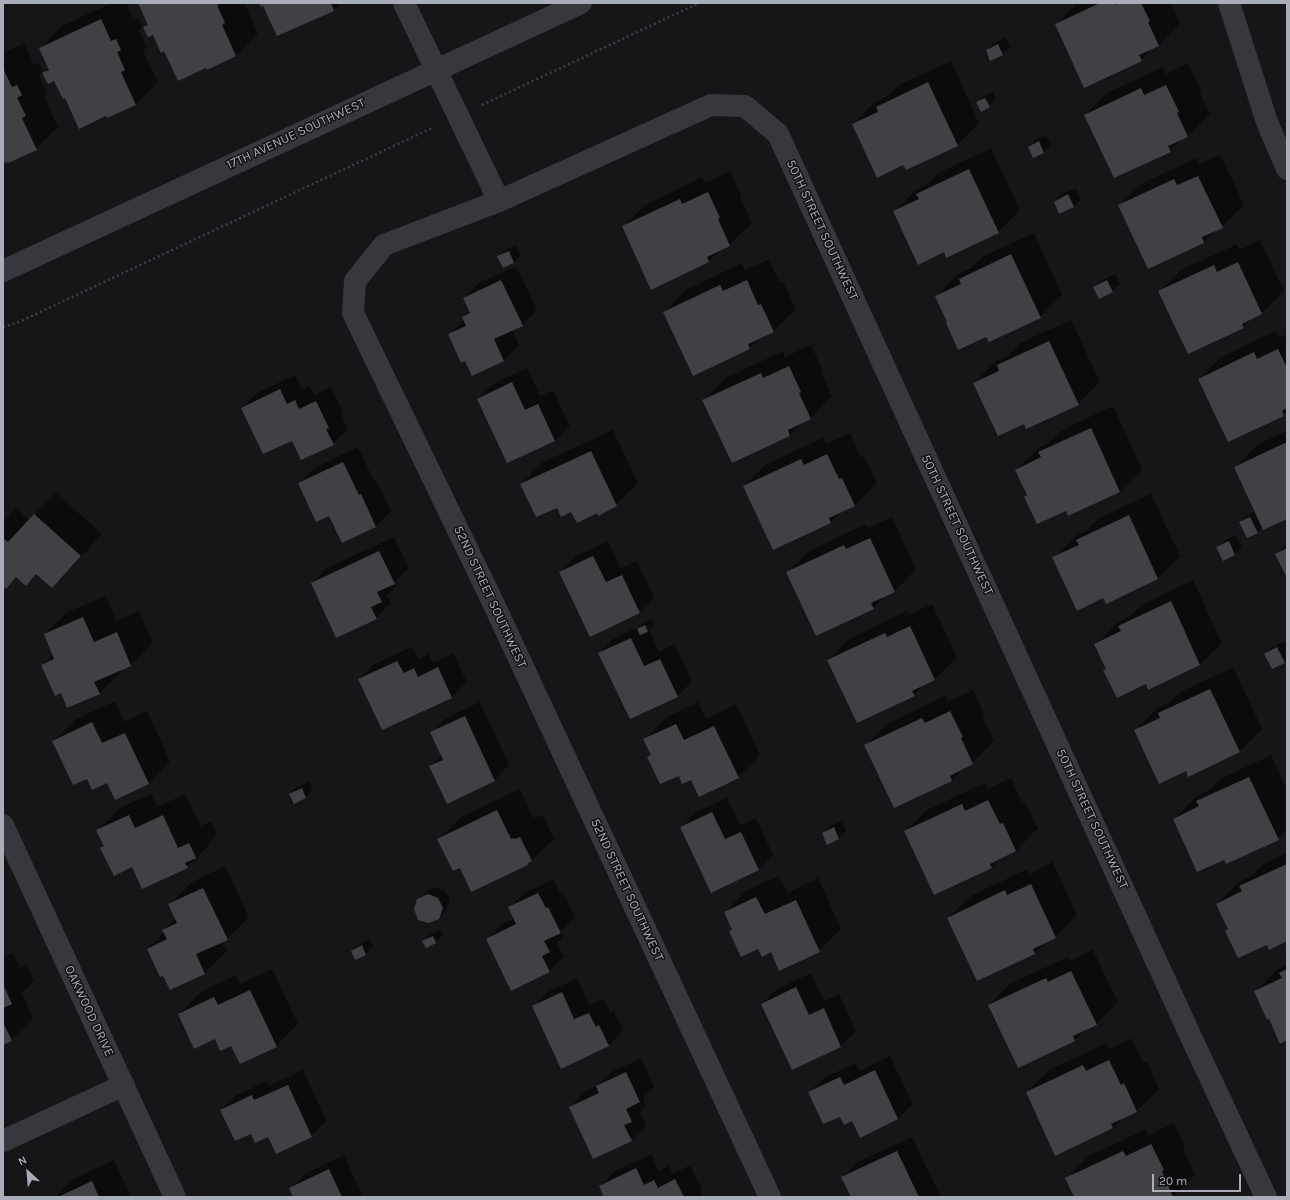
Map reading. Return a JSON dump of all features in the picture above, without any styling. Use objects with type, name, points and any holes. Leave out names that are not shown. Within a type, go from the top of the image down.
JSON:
[{"type":"street","points":[[404,3],[499,201]]},
{"type":"street","name":"17TH AVENUE SOUTHWEST","points":[[7,269],[581,3]]},
{"type":"street","points":[[1229,3],[1267,122],[1287,169]]},
{"type":"street","name":"50TH STREET SOUTHWEST","points":[[499,201],[711,105],[746,106],[778,134],[1191,1037],[1266,1197]]},
{"type":"street","name":"52ND STREET SOUTHWEST","points":[[499,201],[384,245],[355,281],[353,313],[489,594],[770,1197]]},
{"type":"street","name":"OAKWOOD DRIVE","points":[[3,825],[175,1197]]},
{"type":"street","points":[[3,1141],[124,1085]]},
{"type":"path","points":[[3,327],[19,322],[699,3]]},
{"type":"building","points":[[138,3],[221,3],[217,5],[225,23],[222,25],[236,56],[207,70],[206,68],[178,81],[164,51],[161,53],[153,35],[148,37],[143,27],[148,25]]},
{"type":"building","points":[[259,3],[331,3],[334,11],[277,36],[263,6],[261,7]]},
{"type":"building","points":[[1100,3],[1115,3],[1115,5],[1118,3],[1141,3],[1150,21],[1148,22],[1159,46],[1139,55],[1142,61],[1084,88],[1055,24]]},
{"type":"building","points":[[101,19],[111,41],[116,39],[121,50],[117,52],[125,70],[121,72],[136,105],[107,118],[106,116],[79,129],[65,98],[63,99],[54,81],[48,84],[42,73],[49,70],[39,48]]},
{"type":"building","points":[[998,44],[1003,55],[990,61],[986,50]]},
{"type":"building","points":[[3,68],[12,87],[17,85],[22,95],[17,98],[26,116],[22,118],[37,150],[8,163],[3,163]]},
{"type":"building","points":[[928,82],[958,146],[906,170],[903,165],[877,178],[852,124],[878,112],[876,107]]},
{"type":"building","points":[[1166,85],[1179,112],[1177,113],[1188,137],[1168,146],[1171,152],[1114,178],[1084,115],[1141,88],[1144,95]]},
{"type":"building","points":[[985,98],[990,107],[981,112],[976,102]]},
{"type":"building","points":[[1039,141],[1044,153],[1033,158],[1028,147]]},
{"type":"building","points":[[969,169],[999,233],[946,258],[944,252],[918,265],[893,211],[919,199],[916,194]]},
{"type":"building","points":[[1198,176],[1223,228],[1202,237],[1204,243],[1148,269],[1118,205],[1174,179],[1177,185]]},
{"type":"building","points":[[708,192],[720,218],[718,219],[730,246],[707,257],[709,262],[651,290],[622,226],[680,199],[682,204]]},
{"type":"building","points":[[1068,194],[1074,207],[1059,214],[1054,202]]},
{"type":"building","points":[[509,251],[514,263],[503,268],[497,256]]},
{"type":"building","points":[[1011,254],[1041,318],[989,342],[986,337],[958,350],[935,296],[961,284],[959,279]]},
{"type":"building","points":[[1238,262],[1262,314],[1242,324],[1244,328],[1188,354],[1158,291],[1214,265],[1217,272]]},
{"type":"building","points":[[501,280],[523,326],[494,339],[504,361],[472,376],[465,361],[461,363],[448,334],[466,326],[462,317],[470,313],[463,298]]},
{"type":"building","points":[[747,280],[758,305],[761,304],[774,332],[748,344],[750,349],[693,376],[663,312],[720,285],[723,291]]},
{"type":"building","points":[[1107,280],[1113,292],[1099,299],[1093,287]]},
{"type":"building","points":[[1049,341],[1079,405],[1026,429],[1024,424],[998,436],[973,383],[999,371],[997,365]]},
{"type":"building","points":[[1278,349],[1287,368],[1287,408],[1282,411],[1284,416],[1228,442],[1198,379],[1254,352],[1257,359]]},
{"type":"building","points":[[789,366],[811,419],[788,430],[790,436],[732,463],[702,400],[761,373],[763,378]]},
{"type":"building","points":[[512,382],[525,410],[538,404],[555,441],[507,463],[477,399]]},
{"type":"building","points":[[280,389],[287,404],[295,400],[299,409],[316,401],[329,428],[326,429],[334,445],[301,460],[292,441],[263,454],[241,408]]},
{"type":"building","points":[[1091,428],[1120,492],[1068,516],[1066,511],[1037,524],[1024,497],[1027,495],[1015,470],[1041,457],[1038,452]]},
{"type":"building","points":[[1287,442],[1287,519],[1263,530],[1234,467]]},
{"type":"building","points":[[591,451],[617,506],[598,516],[597,513],[577,523],[571,512],[561,517],[557,508],[536,517],[520,484]]},
{"type":"building","points":[[827,454],[839,479],[842,478],[855,506],[829,518],[831,523],[773,550],[743,486],[801,459],[804,465]]},
{"type":"building","points":[[343,462],[359,495],[361,494],[376,527],[342,543],[329,516],[316,522],[298,483]]},
{"type":"building","points":[[34,514],[81,556],[52,588],[36,574],[26,586],[16,577],[6,589],[3,587],[3,538],[8,542]]},
{"type":"building","points":[[1129,515],[1158,579],[1106,604],[1103,598],[1077,611],[1052,557],[1079,545],[1076,540]]},
{"type":"building","points":[[1250,517],[1258,533],[1247,538],[1239,522]]},
{"type":"building","points":[[870,538],[895,592],[871,603],[874,609],[816,636],[786,572],[844,545],[846,549]]},
{"type":"building","points":[[1229,541],[1235,555],[1223,561],[1216,547]]},
{"type":"building","points":[[1287,548],[1287,578],[1275,554]]},
{"type":"building","points":[[379,551],[395,584],[377,592],[382,602],[371,607],[377,619],[336,638],[311,583]]},
{"type":"building","points":[[593,556],[606,582],[622,575],[640,613],[590,637],[559,572]]},
{"type":"building","points":[[1171,601],[1200,665],[1148,690],[1146,684],[1117,698],[1103,670],[1106,669],[1094,644],[1121,631],[1118,626]]},
{"type":"building","points":[[83,617],[94,642],[117,632],[131,666],[94,682],[100,694],[67,708],[61,693],[55,696],[41,665],[54,659],[44,634]]},
{"type":"building","points":[[645,625],[648,632],[640,635],[637,629]]},
{"type":"building","points":[[910,626],[935,680],[912,691],[915,696],[857,723],[827,660],[885,633],[887,637]]},
{"type":"building","points":[[631,638],[644,666],[660,659],[678,697],[630,719],[598,653]]},
{"type":"building","points":[[1277,647],[1285,663],[1272,669],[1264,654]]},
{"type":"building","points":[[397,661],[404,673],[414,668],[418,677],[438,667],[452,698],[382,730],[358,679]]},
{"type":"building","points":[[1210,689],[1240,752],[1188,777],[1186,771],[1159,784],[1134,730],[1160,718],[1158,713]]},
{"type":"building","points":[[950,711],[963,737],[961,738],[973,764],[950,776],[952,781],[894,808],[864,745],[922,718],[925,723]]},
{"type":"building","points":[[465,716],[495,781],[447,804],[429,766],[443,760],[430,732]]},
{"type":"building","points":[[92,722],[102,743],[125,733],[149,784],[115,800],[107,783],[92,790],[87,779],[73,785],[52,741]]},
{"type":"building","points":[[676,724],[684,740],[714,726],[739,778],[699,797],[691,780],[682,784],[679,776],[660,784],[647,757],[651,755],[643,739]]},
{"type":"building","points":[[1249,777],[1279,840],[1226,864],[1224,860],[1197,872],[1173,819],[1199,806],[1196,801]]},
{"type":"building","points":[[302,788],[306,798],[294,804],[289,794]]},
{"type":"building","points":[[988,800],[1000,824],[1003,823],[1016,851],[990,864],[992,868],[934,895],[904,831],[962,804],[965,811]]},
{"type":"building","points":[[497,810],[511,839],[520,837],[532,861],[527,864],[528,865],[471,892],[460,868],[453,871],[437,839]]},
{"type":"building","points":[[712,812],[725,839],[741,832],[759,870],[711,893],[680,827]]},
{"type":"building","points":[[129,815],[135,828],[163,815],[178,848],[189,843],[196,858],[185,863],[188,868],[142,889],[132,867],[114,876],[100,848],[104,846],[96,830]]},
{"type":"building","points":[[834,827],[839,839],[827,845],[822,833]]},
{"type":"building","points":[[1287,864],[1287,941],[1269,950],[1267,945],[1238,958],[1225,931],[1228,929],[1216,904],[1242,891],[1239,886]]},
{"type":"building","points":[[1031,884],[1056,938],[1033,949],[1035,954],[977,981],[947,918],[1005,890],[1007,895]]},
{"type":"building","points":[[203,888],[228,940],[196,954],[205,974],[170,990],[163,976],[160,977],[147,949],[167,939],[162,930],[177,923],[168,904]]},
{"type":"building","points":[[538,893],[546,908],[548,907],[561,933],[544,941],[550,952],[542,956],[550,972],[511,991],[486,939],[516,924],[508,907]]},
{"type":"building","points":[[428,894],[438,898],[443,908],[439,919],[429,923],[418,920],[414,909],[417,899]]},
{"type":"building","points":[[756,897],[765,914],[796,900],[820,952],[779,971],[771,952],[762,957],[758,949],[741,957],[729,931],[732,930],[724,912]]},
{"type":"building","points":[[433,936],[436,943],[426,948],[422,941]]},
{"type":"building","points":[[362,945],[366,955],[355,960],[351,951]]},
{"type":"building","points":[[1287,969],[1287,1040],[1280,1044],[1254,991],[1282,978],[1279,973]]},
{"type":"building","points":[[1071,971],[1097,1025],[1073,1036],[1075,1041],[1018,1068],[988,1005],[1046,978],[1048,982]]},
{"type":"building","points":[[3,984],[12,1004],[3,1008]]},
{"type":"building","points":[[796,987],[809,1015],[824,1008],[841,1047],[792,1070],[761,1004]]},
{"type":"building","points":[[250,990],[277,1047],[240,1064],[231,1046],[220,1051],[215,1039],[194,1049],[178,1014],[214,997],[218,1005]]},
{"type":"building","points":[[562,992],[574,1019],[589,1013],[596,1027],[599,1025],[609,1046],[561,1069],[532,1006]]},
{"type":"building","points":[[3,1022],[12,1041],[3,1045]]},
{"type":"building","points":[[1109,1060],[1121,1085],[1124,1083],[1137,1112],[1111,1124],[1113,1128],[1055,1156],[1026,1092],[1083,1065],[1086,1071]]},
{"type":"building","points":[[875,1070],[898,1119],[860,1138],[852,1121],[844,1125],[840,1117],[823,1124],[808,1092],[840,1077],[844,1085]]},
{"type":"building","points":[[626,1072],[640,1102],[626,1109],[632,1122],[624,1125],[632,1141],[593,1159],[569,1107],[599,1093],[596,1086]]},
{"type":"building","points":[[288,1085],[312,1137],[276,1154],[268,1137],[255,1143],[251,1134],[235,1141],[220,1110],[252,1095],[254,1100]]},
{"type":"building","points":[[1151,1144],[1164,1170],[1162,1171],[1173,1197],[1074,1197],[1065,1178],[1123,1151],[1126,1156]]},
{"type":"building","points":[[897,1151],[919,1197],[851,1197],[841,1177]]},
{"type":"building","points":[[636,1168],[644,1185],[654,1180],[658,1188],[675,1179],[684,1197],[604,1197],[599,1186]]},
{"type":"building","points":[[329,1169],[342,1197],[293,1197],[289,1188]]},
{"type":"building","points":[[92,1181],[99,1197],[58,1197]]}]
